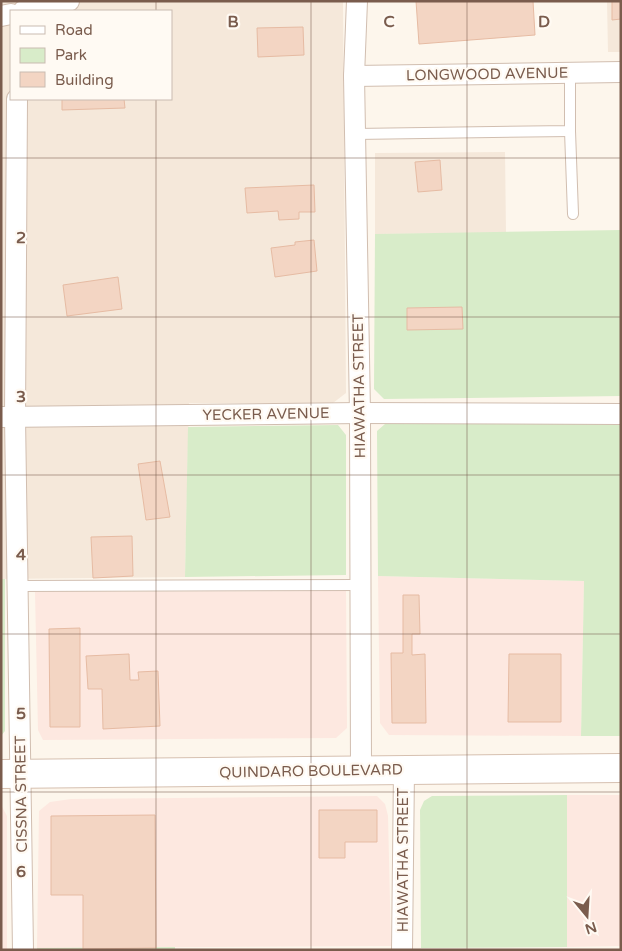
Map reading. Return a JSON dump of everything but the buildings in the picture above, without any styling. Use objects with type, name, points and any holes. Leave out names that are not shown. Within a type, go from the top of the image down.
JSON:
[{"type":"main road","name":"QUINDARO BOULEVARD","points":[[11,774],[621,768]]},
{"type":"street","points":[[27,10],[69,1]]},
{"type":"street","name":"HIAWATHA STREET","points":[[357,1],[354,76],[360,413],[361,771]]},
{"type":"street","name":"LONGWOOD AVENUE","points":[[354,76],[621,72]]},
{"type":"street","name":"CISSNA STREET","points":[[17,100],[8,417],[18,586],[11,774],[22,950]]},
{"type":"street","name":"YECKER AVENUE","points":[[8,417],[360,413],[621,414]]},
{"type":"street","name":"HIAWATHA STREET","points":[[402,950],[404,770]]},
{"type":"lane","points":[[570,73],[573,214]]},
{"type":"lane","points":[[355,134],[570,132]]},
{"type":"lane","points":[[18,586],[360,585]]},
{"type":"shaded area","points":[[1,1],[343,1],[346,393],[333,403],[189,403],[185,577],[1,579]]},
{"type":"shaded area","points":[[607,1],[621,1],[621,52],[608,52]]},
{"type":"shaded area","points":[[505,152],[506,233],[375,234],[375,153]]},
{"type":"shaded area","points":[[378,576],[584,581],[581,736],[389,735],[380,723]]},
{"type":"shaded area","points":[[346,591],[347,728],[336,738],[43,740],[38,730],[35,592]]},
{"type":"shaded area","points":[[567,795],[621,795],[621,946],[567,947]]},
{"type":"shaded area","points":[[377,796],[385,804],[388,816],[391,946],[37,948],[39,811],[50,802],[71,799]]},
{"type":"shaded area","points":[[1,805],[7,816],[7,950],[1,950]]},
{"type":"green space","points":[[621,230],[621,396],[384,399],[374,389],[375,234]]},
{"type":"green space","points":[[385,424],[621,424],[621,736],[581,736],[584,581],[378,576],[377,431]]},
{"type":"green space","points":[[338,425],[346,435],[346,575],[185,577],[188,427]]},
{"type":"green space","points":[[1,579],[5,579],[5,731],[1,736]]},
{"type":"green space","points":[[567,795],[567,947],[421,948],[420,810],[424,801],[432,796]]},
{"type":"green space","points":[[175,947],[175,950],[37,950],[37,948]]}]
